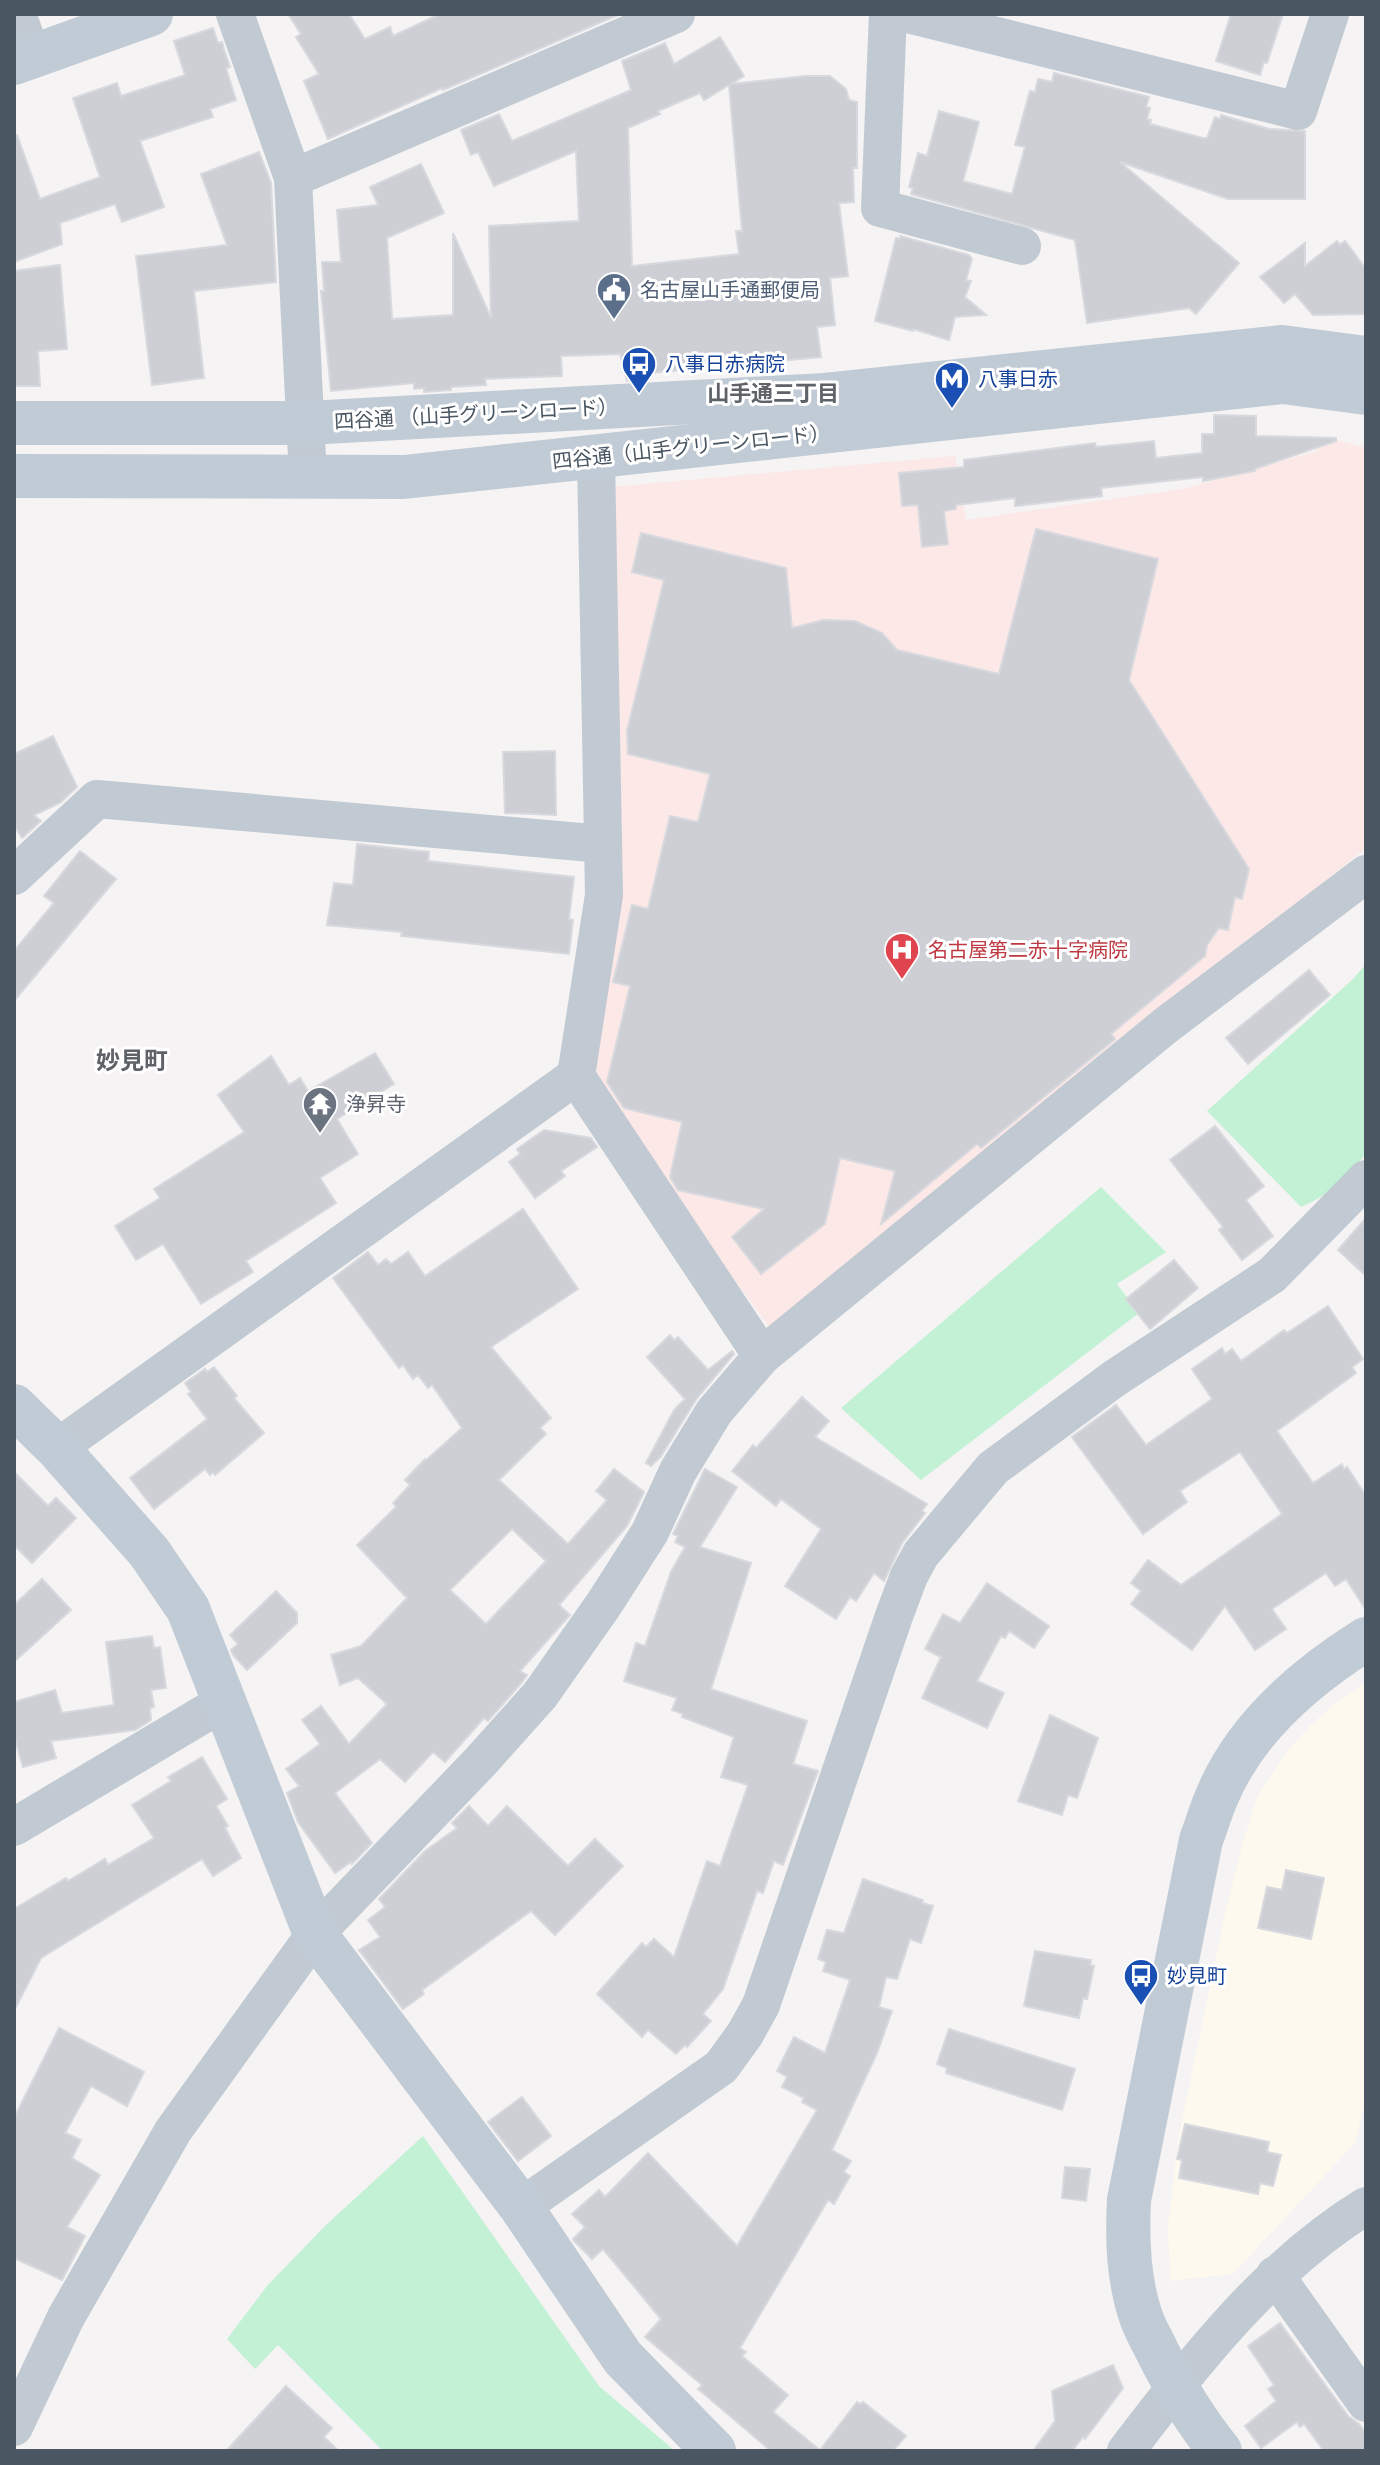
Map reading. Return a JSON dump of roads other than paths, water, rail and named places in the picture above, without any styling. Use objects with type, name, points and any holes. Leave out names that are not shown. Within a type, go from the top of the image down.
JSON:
[{"type":"street","points":[[17,14],[23,60],[151,14]]},
{"type":"street","points":[[235,14],[293,178],[308,477]]},
{"type":"street","points":[[293,178],[676,14]]},
{"type":"street","points":[[888,14],[880,208],[1022,246]]},
{"type":"street","points":[[908,14],[1298,111],[1330,14]]},
{"type":"street","name":"四谷通 （山手グリーンロード）","points":[[14,423],[307,423],[825,395],[1282,347],[1366,358]]},
{"type":"street","name":"四谷通（山手グリーンロード）","points":[[14,476],[404,477],[1283,382],[1366,393]]},
{"type":"street","points":[[596,457],[604,895],[576,1076],[762,1356]]},
{"type":"street","points":[[14,876],[97,799],[603,844]]},
{"type":"street","points":[[14,2427],[66,2317],[173,2131],[315,1934],[540,1695],[650,1532],[678,1471],[714,1412],[762,1356],[1165,1026],[1366,874]]},
{"type":"street","points":[[57,1448],[576,1076]]},
{"type":"street","points":[[521,2207],[721,2067],[745,2034],[761,2005],[894,1616],[921,1554],[993,1468],[1115,1378],[1272,1275],[1366,1179]]},
{"type":"street","points":[[14,1406],[57,1448],[149,1552],[188,1609],[315,1934],[521,2207],[623,2358],[714,2451]]},
{"type":"street","points":[[1220,2451],[1199,2425],[1175,2386],[1141,2318],[1132,2279],[1127,2238],[1128,2212],[1201,1840],[1218,1792],[1244,1747],[1288,1698],[1366,1639]]},
{"type":"street","points":[[14,1827],[224,1702]]},
{"type":"street","points":[[1126,2451],[1175,2386],[1275,2275],[1335,2226],[1366,2206]]},
{"type":"street","points":[[1275,2275],[1366,2403]]},
{"type":"place","name":"名古屋山手通郵便局","points":[[614,321]]},
{"type":"place","name":"八事日赤病院","points":[[639,395]]},
{"type":"place","name":"八事日赤","points":[[952,410]]},
{"type":"place","name":"名古屋第二赤十字病院","points":[[902,981]]},
{"type":"place","name":"浄昇寺","points":[[320,1135]]},
{"type":"place","name":"妙見町","points":[[1141,2007]]},
{"type":"district","name":"山手通三丁目","points":[[773,393]]},
{"type":"district","name":"妙見町","points":[[132,1061]]}]
